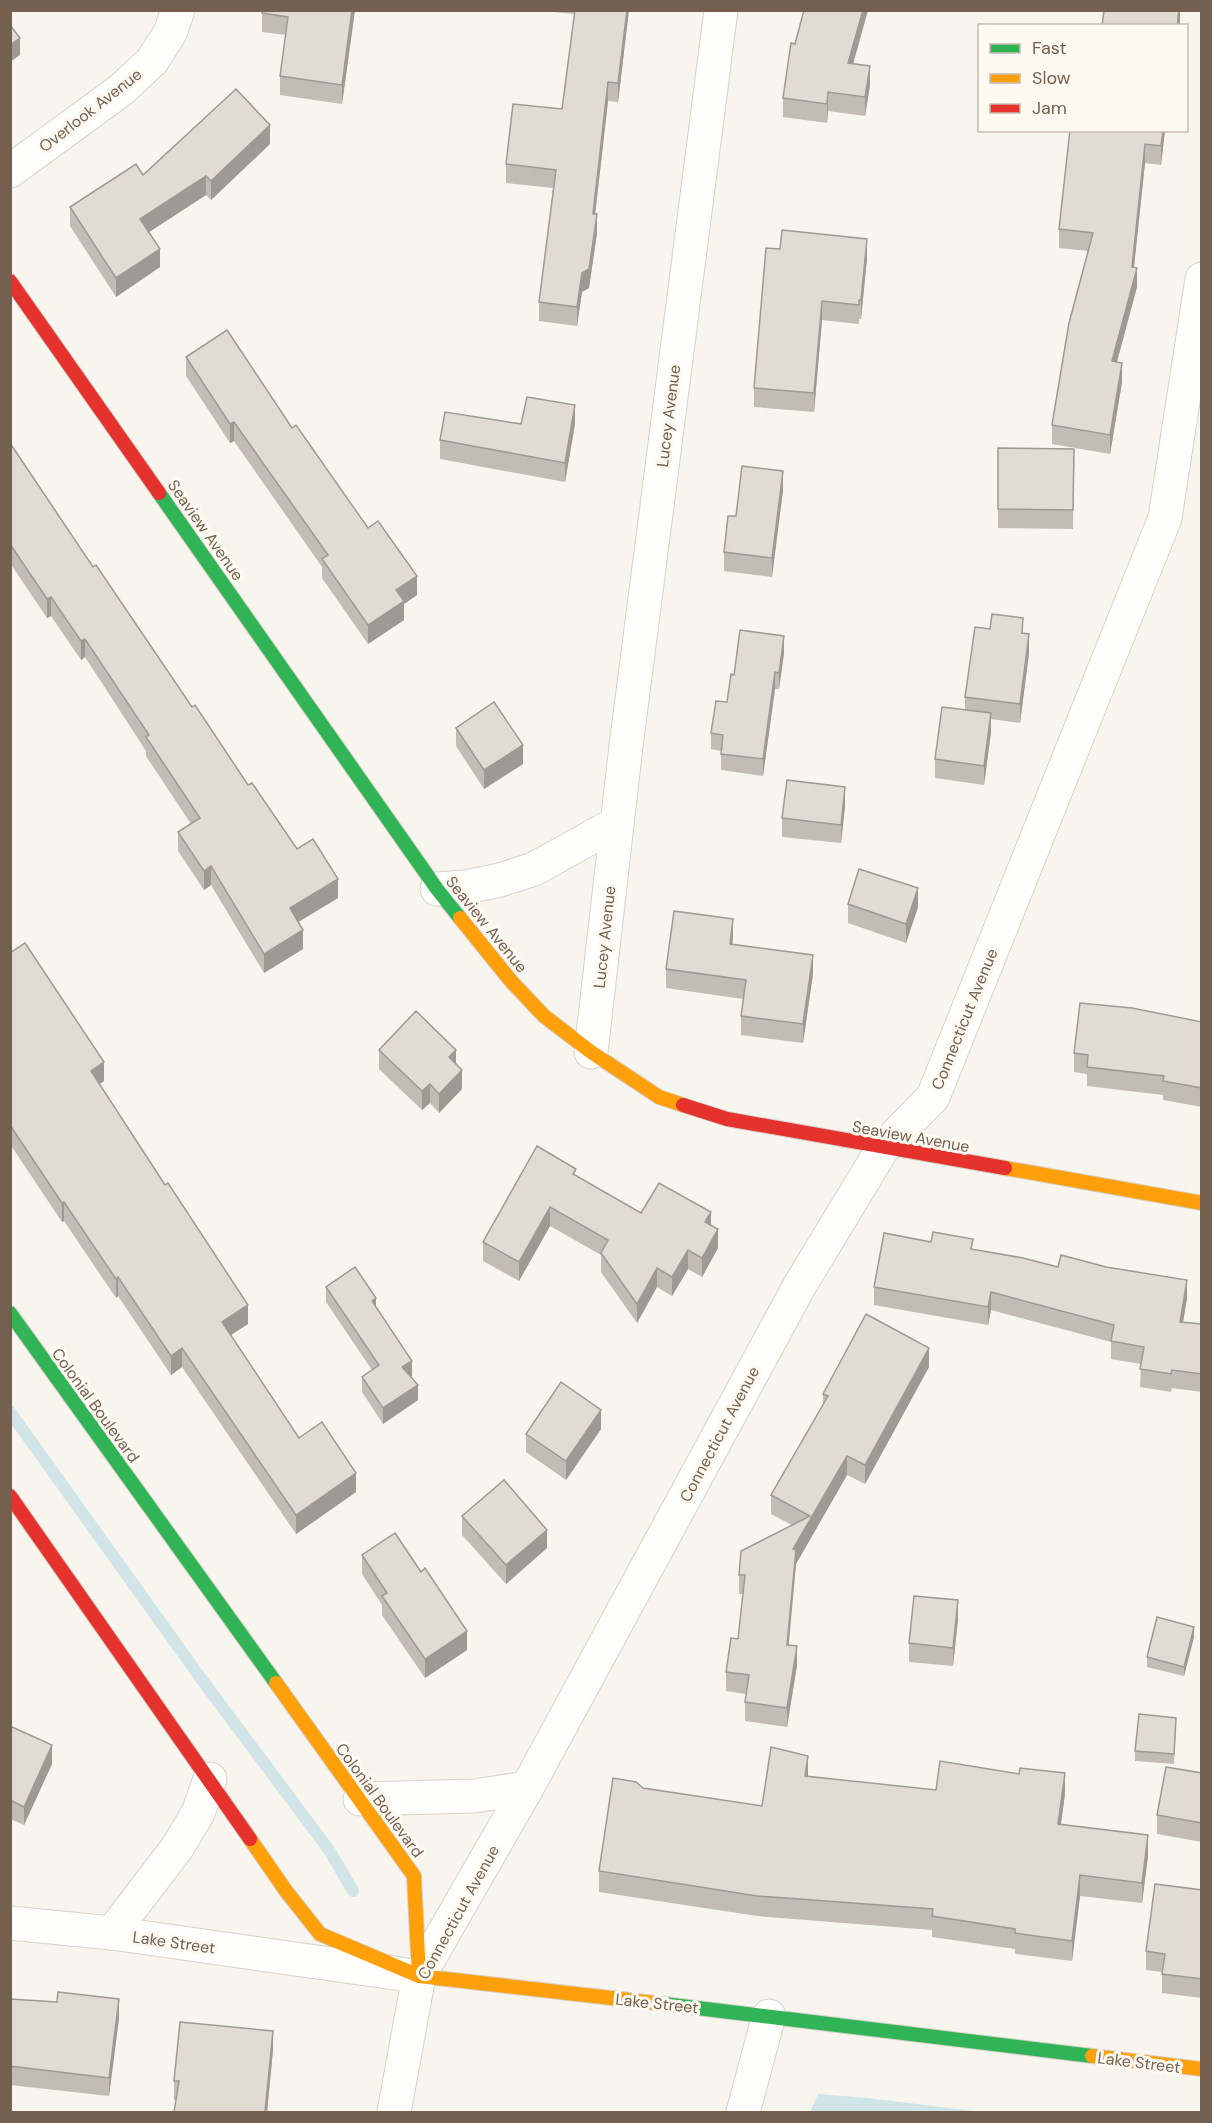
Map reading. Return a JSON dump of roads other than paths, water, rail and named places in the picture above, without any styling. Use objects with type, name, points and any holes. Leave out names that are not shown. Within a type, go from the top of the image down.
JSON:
[{"type":"street","name":"Overlook Avenue","points":[[10,171],[121,90],[152,61],[170,33],[178,10]]},
{"type":"street","name":"Lucey Avenue","points":[[591,1052],[617,823],[721,10]]},
{"type":"street","name":"Connecticut Avenue","points":[[394,2112],[419,1976],[527,1788],[800,1285],[883,1148],[933,1097],[1165,518],[1202,279]]},
{"type":"street","name":"Seaview Avenue","points":[[10,281],[437,889],[511,981],[544,1016],[591,1052],[658,1097],[728,1119],[1202,1203]]},
{"type":"street","points":[[437,889],[466,887],[500,880],[534,869],[617,823]]},
{"type":"street","name":"Colonial Boulevard","points":[[10,1313],[414,1876],[419,1976]]},
{"type":"street","points":[[10,1496],[210,1779],[286,1892],[320,1934],[419,1976]]},
{"type":"street","name":"Lake Street","points":[[112,1933],[177,1848],[198,1813],[210,1779]]},
{"type":"street","points":[[360,1799],[453,1797],[527,1788]]},
{"type":"street","name":"Lake Street","points":[[10,1923],[112,1933],[419,1976],[1202,2069]]},
{"type":"street","points":[[743,2112],[769,2016]]},
{"type":"waterway","points":[[10,1412],[205,1684],[329,1850],[353,1891]]}]
